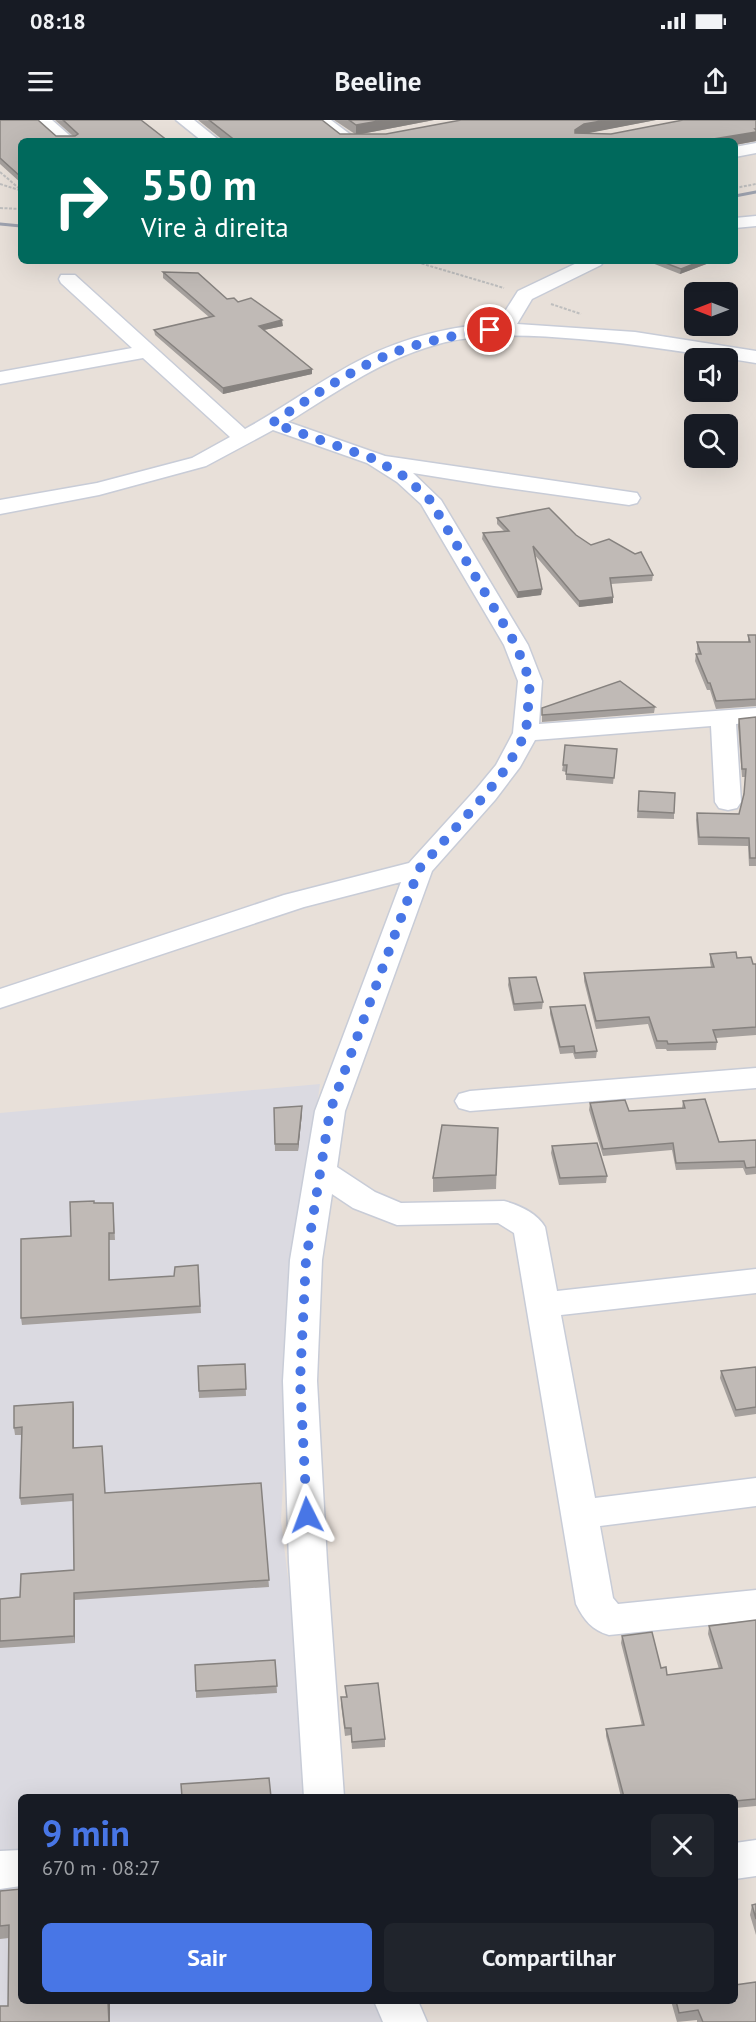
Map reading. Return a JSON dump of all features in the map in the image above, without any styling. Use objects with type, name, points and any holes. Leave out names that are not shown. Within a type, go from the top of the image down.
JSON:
[{"type":"street","points":[[42,120],[64,138]]},
{"type":"street","points":[[184,120],[208,138]]},
{"type":"street","points":[[320,120],[347,138]]},
{"type":"street","points":[[738,151],[756,148]]},
{"type":"street","points":[[738,223],[756,221]]},
{"type":"street","points":[[503,330],[525,295],[589,264]]},
{"type":"street","points":[[68,279],[243,438]]},
{"type":"street","points":[[0,507],[153,476],[199,462],[272,423],[371,362],[445,337],[529,329],[620,336],[756,357]]},
{"type":"street","points":[[0,378],[148,351]]},
{"type":"street","points":[[0,386],[24,390],[67,384],[86,373],[85,363]]},
{"type":"street","points":[[272,423],[374,459],[494,480],[629,498]]},
{"type":"street","points":[[324,1794],[308,1562],[300,1381],[306,1260],[330,1111],[419,869],[507,767],[526,733],[530,681],[516,645],[430,500],[405,477],[374,459]]},
{"type":"street","points":[[526,733],[756,715]]},
{"type":"street","points":[[723,718],[728,802]]},
{"type":"street","points":[[0,999],[294,901],[419,869]]},
{"type":"street","points":[[470,1101],[756,1078]]},
{"type":"street","points":[[320,1171],[364,1200],[397,1214],[504,1212],[529,1227],[595,1604],[609,1620],[756,1605]]},
{"type":"street","points":[[542,1305],[756,1281]]},
{"type":"street","points":[[579,1514],[756,1492]]},
{"type":"street","points":[[738,1861],[756,1858]]},
{"type":"street","points":[[0,1870],[18,1868]]},
{"type":"street","points":[[397,2004],[405,2022]]},
{"type":"path","points":[[0,172],[18,187]]},
{"type":"path","points":[[0,184],[18,189]]},
{"type":"path","points":[[738,187],[756,184]]},
{"type":"path","points":[[0,208],[18,209]]},
{"type":"shaded area","points":[[320,1084],[296,1254],[281,1520],[314,1794],[18,1794],[18,2004],[383,2004],[391,2022],[0,2022],[0,1113]]},
{"type":"building","points":[[0,120],[38,120],[56,136],[75,136],[78,134],[63,120],[141,120],[164,138],[18,138],[18,174],[0,158]]},
{"type":"building","points":[[209,120],[322,120],[340,134],[386,134],[461,120],[607,120],[584,124],[575,130],[575,133],[611,134],[683,120],[756,120],[756,132],[719,138],[232,138]]},
{"type":"building","points":[[349,120],[384,120],[356,125]]},
{"type":"building","points":[[668,264],[694,264],[681,269]]},
{"type":"building","points":[[163,272],[198,273],[227,299],[234,298],[238,302],[251,298],[282,320],[259,326],[312,369],[223,388],[154,330],[214,316]]},
{"type":"building","points":[[549,508],[576,535],[591,545],[609,539],[635,554],[641,552],[653,575],[610,578],[613,597],[579,601],[533,546],[542,589],[518,592],[483,533],[509,531],[497,518]]},
{"type":"building","points":[[748,635],[756,635],[756,699],[716,701],[696,654],[701,654],[697,642],[750,642]]},
{"type":"building","points":[[620,681],[655,707],[542,715],[542,708]]},
{"type":"building","points":[[756,717],[756,858],[750,858],[749,838],[699,837],[697,813],[739,814],[744,794],[746,769],[742,769],[739,719]]},
{"type":"building","points":[[565,745],[617,749],[614,778],[566,774],[567,765],[563,765]]},
{"type":"building","points":[[639,791],[675,793],[674,813],[638,811]]},
{"type":"building","points":[[736,952],[737,958],[751,957],[753,964],[756,964],[756,1027],[713,1030],[717,1042],[668,1044],[667,1041],[657,1041],[649,1017],[596,1021],[584,973],[714,967],[710,954]]},
{"type":"building","points":[[536,977],[543,1002],[514,1004],[509,978]]},
{"type":"building","points":[[585,1005],[597,1051],[575,1053],[574,1046],[560,1047],[550,1007]]},
{"type":"building","points":[[705,1099],[719,1142],[756,1140],[756,1167],[746,1168],[744,1161],[676,1163],[673,1143],[603,1149],[590,1103],[625,1100],[629,1111],[685,1108],[683,1101]]},
{"type":"building","points":[[302,1106],[298,1144],[275,1144],[274,1108]]},
{"type":"building","points":[[442,1125],[498,1128],[496,1175],[433,1178]]},
{"type":"building","points":[[597,1143],[607,1176],[560,1178],[552,1146]]},
{"type":"building","points":[[94,1201],[94,1203],[113,1203],[114,1233],[109,1233],[109,1280],[174,1276],[175,1267],[198,1265],[200,1306],[21,1318],[21,1239],[71,1236],[70,1202]]},
{"type":"building","points":[[245,1364],[246,1389],[199,1391],[198,1366]]},
{"type":"building","points":[[756,1367],[756,1407],[736,1410],[721,1371]]},
{"type":"building","points":[[73,1402],[73,1448],[102,1446],[105,1493],[261,1483],[269,1580],[74,1593],[74,1636],[0,1641],[0,1599],[20,1597],[21,1574],[74,1570],[73,1494],[20,1498],[22,1427],[14,1428],[14,1406]]},
{"type":"building","points":[[756,1620],[756,1799],[738,1801],[738,1794],[623,1794],[606,1729],[644,1725],[622,1636],[652,1632],[661,1668],[666,1667],[667,1675],[722,1668],[709,1626]]},
{"type":"building","points":[[275,1660],[277,1686],[196,1691],[195,1665]]},
{"type":"building","points":[[378,1683],[385,1739],[352,1742],[351,1728],[345,1728],[341,1697],[347,1697],[345,1686]]},
{"type":"building","points":[[269,1778],[271,1794],[182,1794],[181,1784]]},
{"type":"building","points":[[18,1889],[18,2004],[108,2004],[109,2022],[0,2022],[0,2006],[8,2006],[9,1925],[0,1926],[0,1891]]},
{"type":"building","points":[[756,1904],[756,1919],[752,1905]]},
{"type":"building","points":[[756,1982],[756,2022],[703,2022],[698,2010],[679,2013],[677,2004],[738,2004],[738,1985]]},
{"type":"railway","points":[[738,195],[756,192]]},
{"type":"railway","points":[[0,224],[18,226]]},
{"type":"route","points":[[307,1515],[300,1381],[306,1260],[330,1111],[419,869],[507,767],[526,733],[530,681],[516,645],[430,500],[405,477],[374,459],[272,423],[371,362],[445,337],[490,330]]}]
